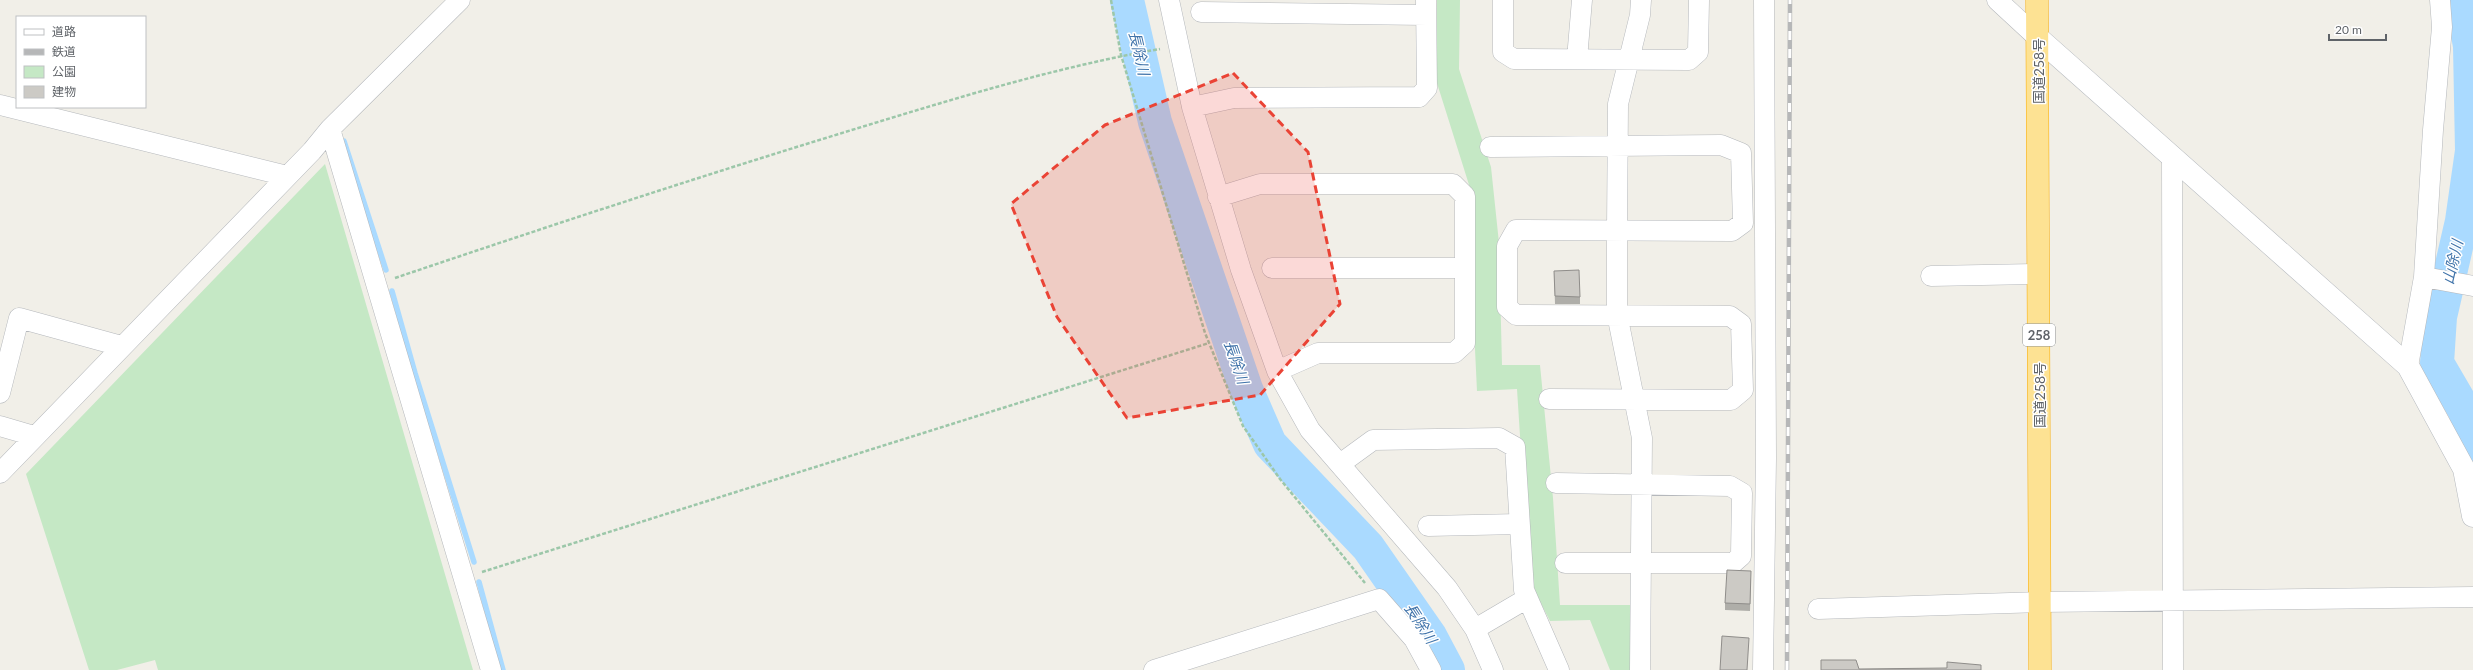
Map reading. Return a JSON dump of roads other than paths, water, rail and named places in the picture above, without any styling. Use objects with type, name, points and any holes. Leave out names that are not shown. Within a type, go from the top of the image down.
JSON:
[{"type":"highway","name":"国道258号","points":[[2038,0],[2040,670]]},
{"type":"street","points":[[0,473],[34,436],[287,176],[330,129],[460,0]]},
{"type":"street","points":[[1169,0],[1192,107],[1218,197],[1241,270],[1278,371],[1310,430],[1447,588],[1475,629],[1493,670]]},
{"type":"street","points":[[1503,0],[1503,52],[1514,59],[1630,60],[1689,60],[1698,52],[1699,0]]},
{"type":"street","points":[[1577,59],[1582,0]]},
{"type":"street","points":[[1640,670],[1642,438],[1633,400],[1617,314],[1617,144],[1618,104],[1640,15],[1641,0]]},
{"type":"street","points":[[1763,670],[1766,458],[1764,0]]},
{"type":"street","points":[[1997,0],[2408,366],[2464,469],[2473,516]]},
{"type":"street","points":[[2408,366],[2429,278],[2433,130],[2442,27],[2440,0]]},
{"type":"street","points":[[1192,107],[1234,98],[1419,97],[1427,88],[1426,7],[1201,12]]},
{"type":"street","points":[[0,105],[287,176]]},
{"type":"street","points":[[330,129],[490,670]]},
{"type":"street","points":[[1490,147],[1617,144],[1721,145],[1741,153],[1742,223],[1732,230],[1516,230],[1507,246],[1507,308],[1516,315],[1617,314],[1730,316],[1741,324],[1743,390],[1731,400],[1549,399]]},
{"type":"street","points":[[2172,156],[2173,670]]},
{"type":"street","points":[[1218,197],[1260,184],[1453,184],[1466,196],[1464,268],[1465,343],[1454,353],[1318,353],[1278,371]]},
{"type":"street","points":[[1272,268],[1464,268]]},
{"type":"street","points":[[1931,276],[2038,274]]},
{"type":"street","points":[[2429,278],[2469,285]]},
{"type":"street","points":[[0,393],[19,318],[121,346]]},
{"type":"street","points":[[0,426],[34,436]]},
{"type":"street","points":[[1340,464],[1373,440],[1500,438],[1514,447],[1526,599],[1548,640],[1559,670]]},
{"type":"street","points":[[1556,483],[1730,486],[1742,493],[1741,556],[1733,563],[1565,563]]},
{"type":"street","points":[[1428,526],[1519,524]]},
{"type":"street","points":[[1818,609],[2040,602],[2473,597]]},
{"type":"street","points":[[1154,670],[1379,599],[1414,639],[1431,670]]},
{"type":"street","points":[[1475,629],[1526,599]]},
{"type":"waterway","name":"長除川","points":[[1127,0],[1155,122],[1246,389],[1270,444],[1368,547],[1430,636],[1448,670]]},
{"type":"waterway","name":"山除川","points":[[2462,0],[2470,46],[2472,151],[2462,221],[2440,317],[2437,363],[2465,411],[2473,444]]},
{"type":"waterway","points":[[344,141],[386,270]]},
{"type":"waterway","points":[[392,291],[415,373],[474,562]]},
{"type":"waterway","points":[[479,582],[503,670]]},
{"type":"railway","points":[[1787,670],[1790,0]]}]
